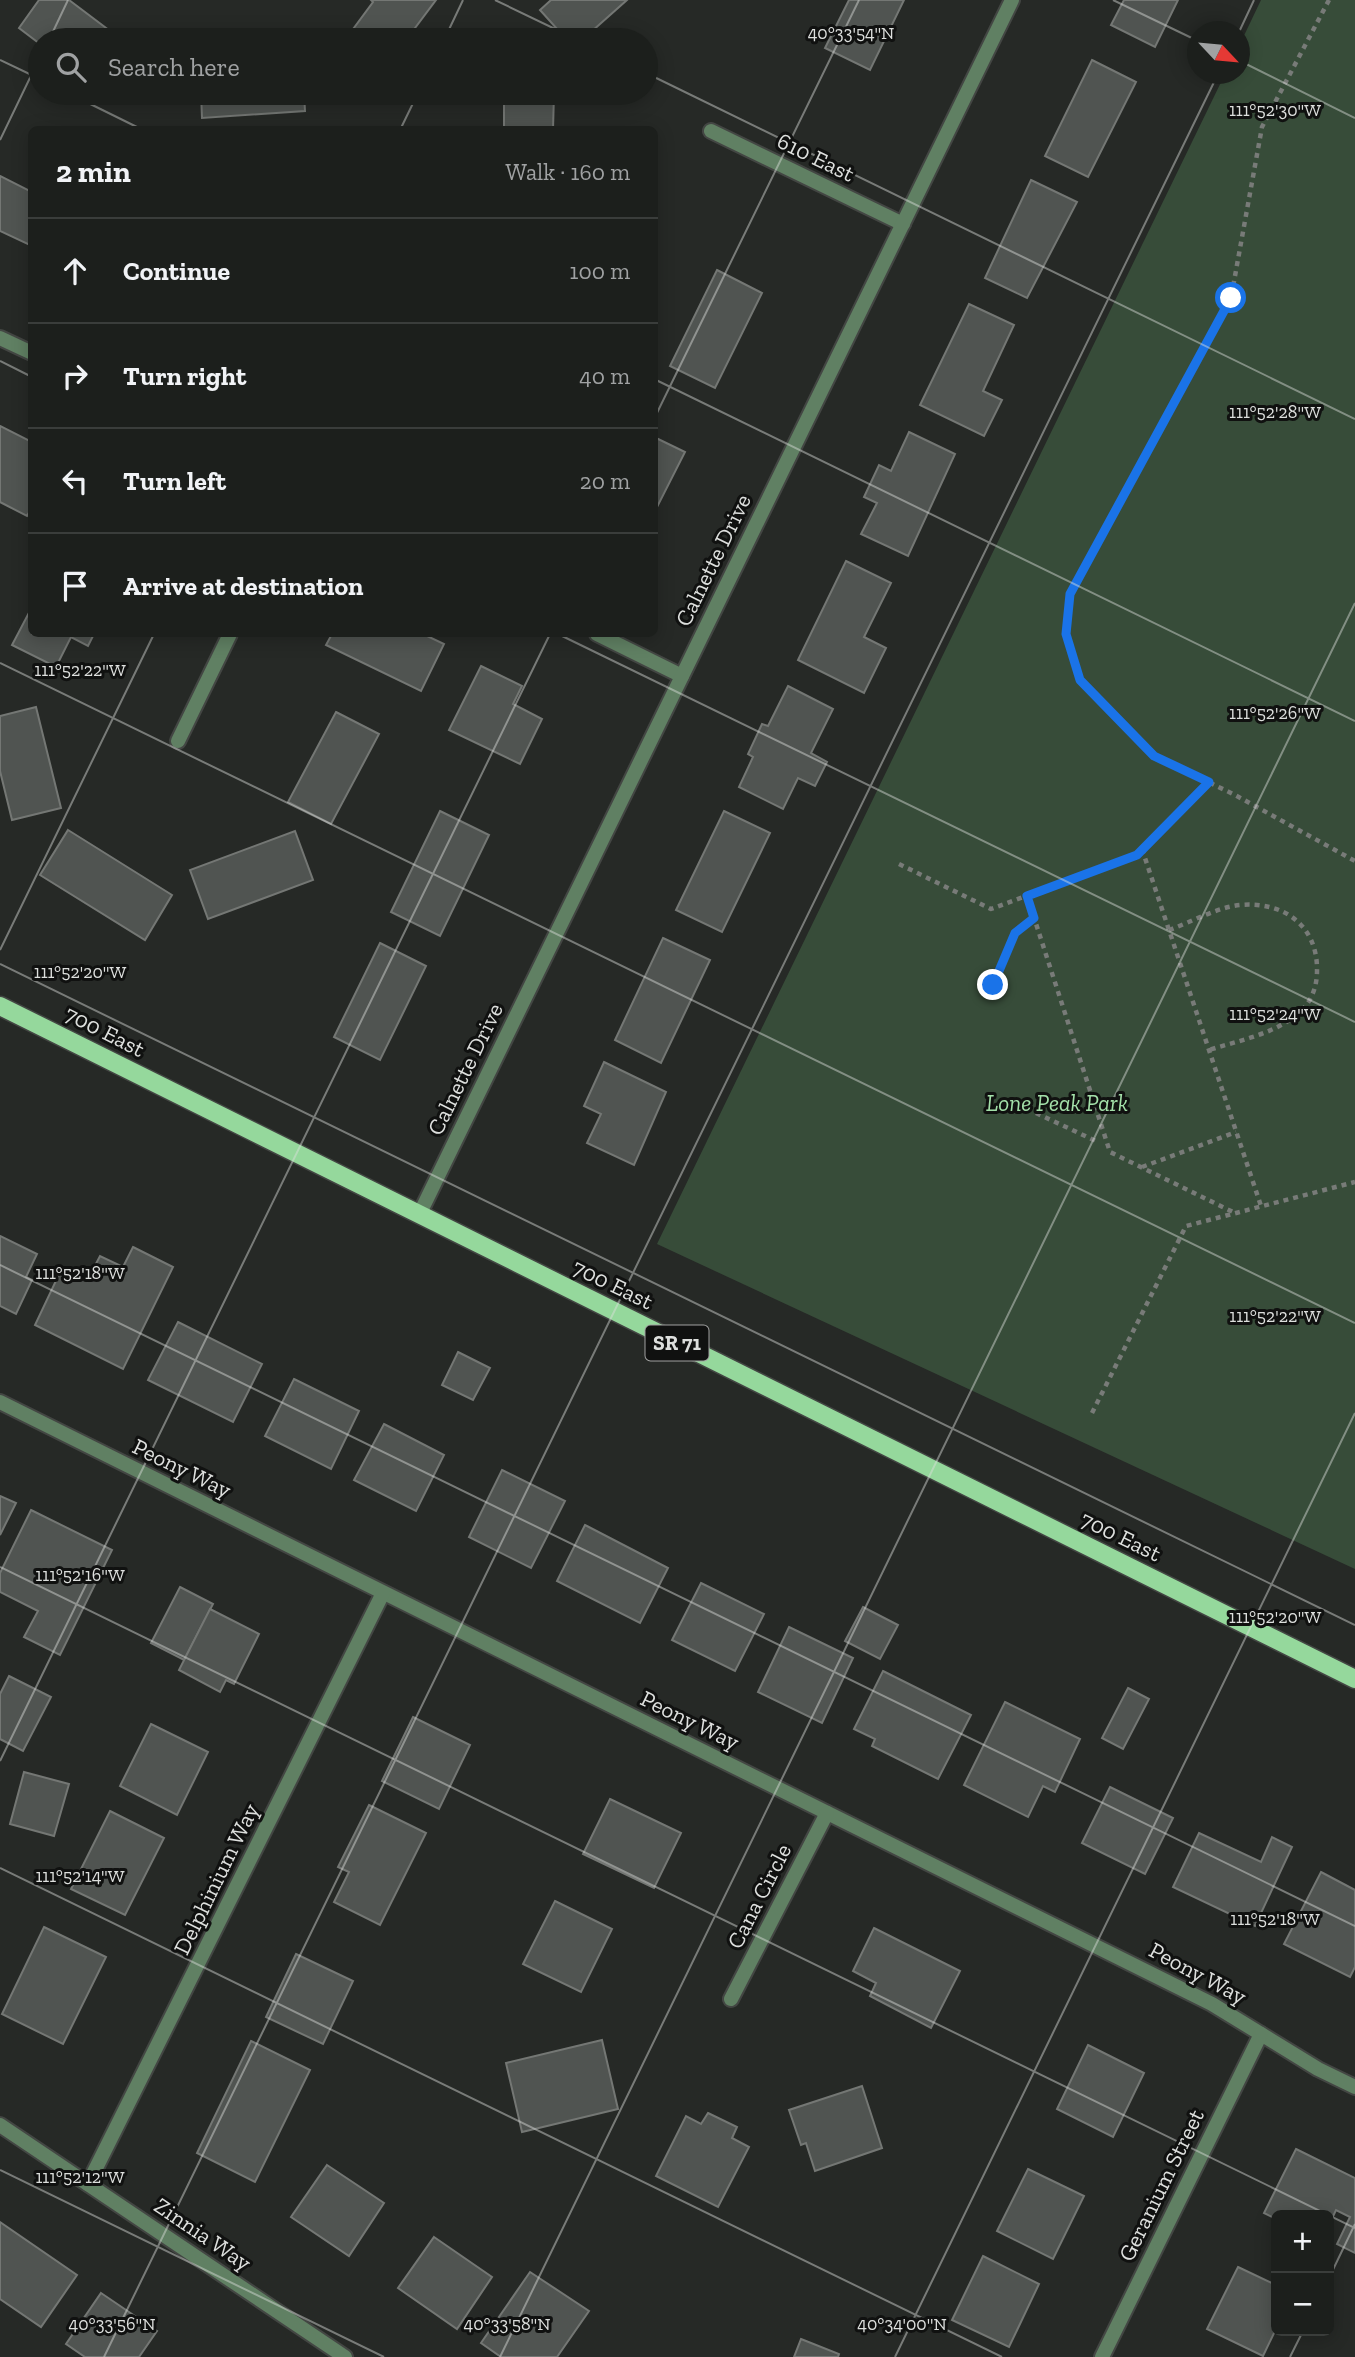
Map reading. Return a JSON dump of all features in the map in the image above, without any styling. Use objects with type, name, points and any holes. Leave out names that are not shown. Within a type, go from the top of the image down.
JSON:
[{"type":"main road","name":"700 East","points":[[0,1006],[1355,1679]]},
{"type":"street","name":"Calnette Drive","points":[[419,1215],[1012,0]]},
{"type":"street","name":"610 East","points":[[711,131],[902,224]]},
{"type":"street","points":[[0,338],[28,351]]},
{"type":"street","points":[[178,741],[229,637]]},
{"type":"street","points":[[603,637],[682,676]]},
{"type":"street","name":"Peony Way","points":[[0,1402],[1213,2004],[1355,2087]]},
{"type":"street","name":"Delphinium Way","points":[[89,2185],[383,1593]]},
{"type":"street","name":"Cana Circle","points":[[731,1999],[827,1813]]},
{"type":"street","name":"Geranium Street","points":[[1102,2357],[1261,2034]]},
{"type":"street","name":"Zinnia Way","points":[[0,2125],[345,2357]]},
{"type":"path","points":[[1329,0],[1262,127],[1231,298],[1070,594],[1066,634],[1080,680],[1154,756],[1209,782],[1355,861]]},
{"type":"path","points":[[899,864],[991,909],[1137,855],[1209,782]]},
{"type":"path","points":[[1142,849],[1261,1206]]},
{"type":"path","points":[[1027,896],[1110,1152],[1235,1213]]},
{"type":"path","points":[[1169,929],[1238,905],[1273,906],[1304,927],[1318,951],[1317,986],[1303,1009],[1274,1030],[1209,1050]]},
{"type":"path","points":[[993,985],[1015,933],[1034,918]]},
{"type":"path","points":[[1036,1113],[1098,1142]]},
{"type":"path","points":[[1141,1167],[1236,1132]]},
{"type":"path","points":[[1092,1413],[1186,1226],[1355,1182]]},
{"type":"green space","name":"Lone Peak Park","points":[[1261,0],[1355,0],[1355,1569],[657,1244],[1220,84],[1250,84],[1250,23]]},
{"type":"building","points":[[39,0],[69,0],[106,28],[28,28],[28,35],[19,28]]},
{"type":"building","points":[[371,0],[436,0],[415,28],[354,28],[373,2]]},
{"type":"building","points":[[551,0],[627,0],[596,28],[556,28],[540,10]]},
{"type":"building","points":[[849,0],[904,0],[870,70],[825,48]]},
{"type":"building","points":[[1124,0],[1178,0],[1155,47],[1111,25]]},
{"type":"building","points":[[1092,60],[1136,82],[1088,177],[1045,156]]},
{"type":"building","points":[[201,105],[305,105],[305,111],[202,118]]},
{"type":"building","points":[[504,105],[554,105],[553,126],[504,126]]},
{"type":"building","points":[[0,176],[28,190],[28,244],[0,231]]},
{"type":"building","points":[[1031,180],[1077,202],[1027,298],[985,278]]},
{"type":"building","points":[[717,270],[762,293],[715,388],[670,366]]},
{"type":"building","points":[[969,304],[1014,325],[983,391],[1002,400],[984,436],[920,405]]},
{"type":"building","points":[[0,426],[28,440],[28,514],[0,502]]},
{"type":"building","points":[[909,432],[955,454],[908,556],[861,534],[877,503],[864,497],[879,465],[891,471]]},
{"type":"building","points":[[658,439],[685,452],[658,505]]},
{"type":"building","points":[[846,561],[891,583],[864,637],[886,648],[864,693],[798,660]]},
{"type":"building","points":[[28,615],[28,637],[71,637],[56,667],[12,645]]},
{"type":"building","points":[[71,637],[92,637],[88,646]]},
{"type":"building","points":[[330,637],[429,637],[444,644],[421,691],[326,645]]},
{"type":"building","points":[[481,666],[522,686],[513,704],[542,719],[520,764],[449,730]]},
{"type":"building","points":[[788,686],[833,709],[811,753],[827,762],[815,786],[798,778],[783,809],[739,787],[753,757],[748,754],[762,724],[768,726]]},
{"type":"building","points":[[36,707],[61,808],[12,820],[0,771],[0,716]]},
{"type":"building","points":[[336,712],[379,734],[331,824],[288,802]]},
{"type":"building","points":[[440,811],[489,835],[440,936],[391,912]]},
{"type":"building","points":[[724,811],[770,833],[722,932],[676,910]]},
{"type":"building","points":[[68,830],[172,895],[145,940],[40,875]]},
{"type":"building","points":[[295,831],[313,880],[208,919],[190,870]]},
{"type":"building","points":[[663,938],[710,960],[661,1063],[615,1040]]},
{"type":"building","points":[[380,943],[426,966],[380,1060],[334,1037]]},
{"type":"building","points":[[604,1062],[666,1092],[634,1165],[587,1143],[601,1114],[584,1106]]},
{"type":"building","points":[[0,1236],[37,1254],[26,1277],[32,1280],[16,1314],[0,1306]]},
{"type":"building","points":[[133,1247],[173,1267],[123,1369],[35,1325],[62,1268],[87,1281],[100,1256],[123,1267]]},
{"type":"building","points":[[178,1322],[262,1364],[233,1422],[148,1380]]},
{"type":"building","points":[[458,1352],[490,1368],[473,1400],[442,1385]]},
{"type":"building","points":[[294,1379],[359,1411],[331,1469],[265,1436]]},
{"type":"building","points":[[384,1424],[444,1455],[416,1511],[354,1480]]},
{"type":"building","points":[[502,1470],[565,1501],[531,1568],[469,1537]]},
{"type":"building","points":[[0,1496],[16,1503],[0,1535]]},
{"type":"building","points":[[31,1510],[112,1550],[60,1655],[24,1637],[38,1611],[0,1592],[0,1573]]},
{"type":"building","points":[[585,1525],[668,1568],[640,1623],[557,1581]]},
{"type":"building","points":[[701,1583],[764,1614],[735,1671],[672,1640]]},
{"type":"building","points":[[180,1587],[213,1604],[184,1660],[151,1643]]},
{"type":"building","points":[[863,1607],[898,1625],[880,1659],[845,1641]]},
{"type":"building","points":[[210,1609],[259,1634],[234,1684],[226,1680],[220,1692],[179,1670]]},
{"type":"building","points":[[789,1627],[853,1658],[822,1723],[758,1692]]},
{"type":"building","points":[[883,1671],[971,1715],[938,1779],[872,1746],[875,1739],[854,1729]]},
{"type":"building","points":[[9,1676],[51,1697],[23,1751],[0,1739],[0,1694]]},
{"type":"building","points":[[1128,1688],[1149,1699],[1123,1749],[1102,1738]]},
{"type":"building","points":[[1005,1702],[1080,1739],[1055,1792],[1043,1786],[1028,1817],[964,1785]]},
{"type":"building","points":[[413,1717],[470,1745],[439,1809],[382,1781]]},
{"type":"building","points":[[151,1724],[208,1752],[177,1815],[120,1786]]},
{"type":"building","points":[[24,1772],[69,1784],[54,1836],[10,1824]]},
{"type":"building","points":[[1110,1787],[1173,1818],[1145,1874],[1082,1843]]},
{"type":"building","points":[[610,1799],[681,1833],[654,1888],[583,1854]]},
{"type":"building","points":[[369,1805],[426,1833],[380,1925],[334,1902],[349,1872],[338,1867]]},
{"type":"building","points":[[110,1811],[164,1838],[125,1915],[71,1889]]},
{"type":"building","points":[[1199,1833],[1261,1862],[1272,1837],[1292,1847],[1255,1926],[1173,1887]]},
{"type":"building","points":[[1321,1872],[1355,1890],[1355,1967],[1350,1977],[1284,1944]]},
{"type":"building","points":[[555,1901],[612,1929],[581,1992],[523,1964]]},
{"type":"building","points":[[44,1927],[106,1957],[63,2044],[2,2014]]},
{"type":"building","points":[[874,1928],[960,1971],[931,2028],[870,1996],[876,1983],[853,1971]]},
{"type":"building","points":[[296,1954],[353,1981],[323,2044],[266,2017]]},
{"type":"building","points":[[602,2040],[618,2109],[522,2132],[506,2063]]},
{"type":"building","points":[[251,2041],[310,2070],[255,2182],[197,2153]]},
{"type":"building","points":[[1088,2045],[1144,2073],[1113,2137],[1057,2109]]},
{"type":"building","points":[[862,2086],[882,2148],[815,2171],[806,2143],[801,2145],[789,2110]]},
{"type":"building","points":[[708,2113],[737,2127],[732,2138],[749,2147],[718,2207],[656,2176],[686,2116],[701,2124]]},
{"type":"building","points":[[1296,2149],[1355,2178],[1355,2253],[1337,2244],[1350,2217],[1336,2210],[1334,2214],[1334,2210],[1271,2210],[1271,2216],[1264,2213]]},
{"type":"building","points":[[327,2165],[384,2203],[349,2256],[291,2217]]},
{"type":"building","points":[[1028,2169],[1084,2196],[1053,2259],[997,2231]]},
{"type":"building","points":[[0,2222],[77,2275],[41,2327],[0,2299]]},
{"type":"building","points":[[434,2237],[492,2277],[457,2329],[398,2288]]},
{"type":"building","points":[[983,2256],[1039,2284],[1009,2347],[952,2320]]},
{"type":"building","points":[[1238,2267],[1271,2283],[1273,2336],[1263,2356],[1207,2329]]},
{"type":"building","points":[[530,2272],[589,2311],[557,2357],[501,2357],[481,2343]]},
{"type":"building","points":[[101,2293],[157,2331],[139,2357],[85,2357],[66,2344]]},
{"type":"building","points":[[801,2339],[839,2354],[838,2357],[794,2357]]},
{"type":"route","points":[[993,985],[1015,933],[1034,918],[1027,896],[1137,855],[1209,782],[1154,756],[1080,680],[1066,634],[1070,594],[1231,298]]}]
